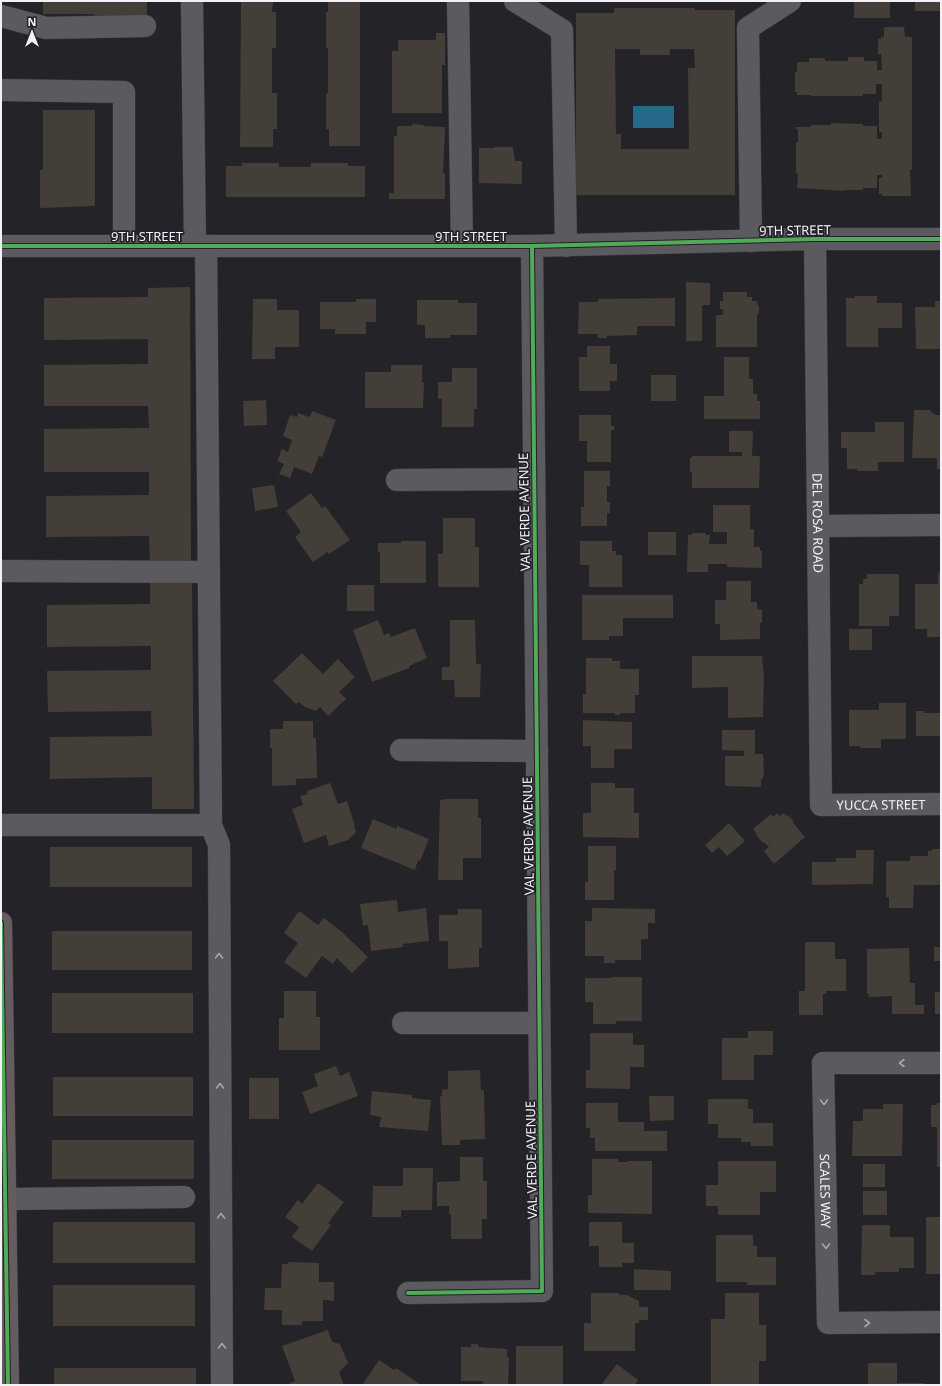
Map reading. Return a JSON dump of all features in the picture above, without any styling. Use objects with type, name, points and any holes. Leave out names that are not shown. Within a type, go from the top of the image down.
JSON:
[{"type":"main road","points":[[1,923],[8,1385]]},
{"type":"street","points":[[192,1],[209,572],[211,825],[219,845],[222,1385]]},
{"type":"street","points":[[458,1],[462,246]]},
{"type":"street","points":[[515,1],[562,30],[566,246]]},
{"type":"street","points":[[751,241],[748,28],[790,1]]},
{"type":"street","points":[[1,16],[46,28],[145,26]]},
{"type":"street","points":[[1,90],[124,92],[124,246]]},
{"type":"street","name":"9TH STREET","points":[[1,246],[566,246],[751,241],[941,239]]},
{"type":"street","name":"DEL ROSA ROAD","points":[[815,240],[821,806]]},
{"type":"street","name":"VAL VERDE AVENUE","points":[[408,1293],[542,1291],[532,246]]},
{"type":"street","name":"VAL VERDE AVENUE","points":[[396,480],[534,479]]},
{"type":"street","points":[[818,526],[941,525]]},
{"type":"street","points":[[1,571],[209,572]]},
{"type":"street","points":[[401,750],[537,751]]},
{"type":"street","name":"YUCCA STREET","points":[[821,806],[941,804]]},
{"type":"street","points":[[1,825],[211,825]]},
{"type":"street","points":[[402,1023],[539,1023]]},
{"type":"street","name":"SCALES WAY","points":[[941,1063],[823,1063],[828,1323],[941,1322]]},
{"type":"street","points":[[5,1199],[184,1197]]},
{"type":"water","points":[[633,106],[674,106],[674,128],[633,128]]},
{"type":"building","points":[[43,1],[147,1],[147,18],[94,18],[94,14],[43,14]]},
{"type":"building","points":[[241,1],[273,1],[272,12],[276,12],[276,48],[272,48],[272,93],[277,93],[277,129],[273,129],[273,147],[240,147]]},
{"type":"building","points":[[328,1],[360,1],[360,146],[329,146],[329,129],[326,129],[328,48],[326,48],[326,12],[328,12]]},
{"type":"building","points":[[854,1],[890,1],[890,18],[854,18]]},
{"type":"building","points":[[915,1],[941,1],[941,11],[915,11]]},
{"type":"building","points":[[614,8],[695,8],[695,10],[735,10],[735,195],[576,195],[576,13],[614,13]],"holes":[[[615,49],[640,49],[640,55],[670,55],[670,49],[694,49],[695,68],[688,68],[689,149],[621,149],[621,134],[616,134]]]},
{"type":"building","points":[[884,27],[904,27],[905,37],[912,37],[911,196],[882,196],[882,194],[879,194],[879,178],[882,178],[882,175],[877,175],[877,188],[863,188],[863,190],[844,191],[797,188],[798,173],[796,173],[796,142],[798,142],[798,129],[796,129],[796,127],[831,125],[831,123],[863,124],[863,126],[877,126],[877,139],[882,139],[882,132],[879,132],[879,101],[882,101],[882,84],[876,84],[876,94],[863,94],[863,96],[797,95],[797,92],[795,92],[795,72],[797,72],[797,62],[809,62],[809,58],[825,58],[825,61],[848,61],[848,57],[864,57],[864,61],[877,61],[877,70],[882,70],[881,54],[878,54],[878,39],[884,37]]},
{"type":"building","points":[[436,33],[445,33],[445,65],[442,65],[442,113],[392,113],[392,51],[398,51],[398,40],[436,40]]},
{"type":"building","points":[[43,110],[95,110],[95,206],[40,208],[40,170],[43,170]]},
{"type":"building","points":[[412,124],[445,127],[443,173],[445,173],[445,199],[389,199],[389,193],[394,193],[394,136],[397,136],[397,126],[412,126]]},
{"type":"building","points":[[513,147],[515,161],[522,161],[522,184],[479,183],[479,148]]},
{"type":"building","points":[[242,163],[279,163],[279,167],[311,167],[311,163],[348,163],[348,166],[365,166],[365,197],[226,197],[226,166],[242,166]]},
{"type":"building","points":[[686,282],[710,283],[710,305],[702,305],[702,341],[686,341]]},
{"type":"building","points":[[190,287],[191,561],[150,561],[149,536],[46,537],[46,496],[149,495],[149,472],[44,472],[44,429],[149,428],[148,406],[44,406],[44,365],[148,364],[148,339],[44,340],[44,298],[148,297],[148,288]]},
{"type":"building","points":[[723,292],[747,292],[747,297],[752,297],[752,301],[757,301],[759,313],[757,315],[757,347],[716,347],[716,315],[723,315],[723,309],[720,309],[720,301],[723,301]]},
{"type":"building","points":[[855,296],[877,296],[877,303],[902,303],[902,328],[878,328],[878,347],[846,347],[846,298],[855,298]]},
{"type":"building","points":[[675,298],[675,326],[637,326],[637,335],[607,336],[607,338],[598,338],[598,334],[578,334],[579,302],[598,302],[598,299]]},
{"type":"building","points":[[253,299],[277,299],[277,310],[299,310],[299,347],[275,347],[275,359],[252,359]]},
{"type":"building","points":[[356,299],[376,299],[376,322],[366,322],[366,334],[335,334],[335,329],[320,329],[320,302],[356,302]]},
{"type":"building","points":[[417,300],[458,300],[458,303],[477,303],[477,335],[450,335],[450,338],[425,338],[425,325],[417,325]]},
{"type":"building","points":[[935,301],[941,301],[941,349],[916,349],[915,307],[935,307]]},
{"type":"building","points":[[587,346],[610,346],[610,364],[617,364],[617,381],[610,381],[610,391],[579,391],[579,357],[587,357]]},
{"type":"building","points":[[724,357],[749,357],[749,379],[753,379],[753,394],[757,394],[757,401],[760,401],[760,419],[704,419],[704,396],[724,396]]},
{"type":"building","points":[[391,365],[422,365],[422,383],[424,383],[423,408],[365,408],[365,372],[391,372]]},
{"type":"building","points":[[452,368],[477,368],[477,409],[474,409],[474,427],[442,427],[442,399],[438,399],[438,382],[452,382]]},
{"type":"building","points":[[651,375],[676,375],[676,401],[651,401]]},
{"type":"building","points":[[266,400],[267,425],[244,426],[243,401]]},
{"type":"building","points":[[914,410],[931,410],[931,412],[936,415],[941,415],[941,469],[937,469],[937,458],[912,458]]},
{"type":"building","points":[[312,411],[336,420],[322,457],[319,456],[312,474],[294,467],[290,478],[279,474],[284,464],[277,461],[282,449],[288,452],[292,440],[283,436],[290,415],[297,417],[298,413],[310,417]]},
{"type":"building","points":[[579,415],[611,415],[611,426],[614,426],[614,430],[611,430],[611,462],[587,462],[587,441],[579,441]]},
{"type":"building","points":[[875,422],[904,422],[904,462],[878,462],[878,471],[857,471],[857,469],[847,469],[847,448],[841,448],[841,432],[875,432]]},
{"type":"building","points":[[729,431],[753,431],[752,456],[760,456],[759,488],[692,488],[690,458],[692,458],[692,456],[742,456],[742,452],[729,452]]},
{"type":"building","points":[[584,471],[610,471],[610,486],[607,486],[607,502],[610,502],[610,513],[607,513],[607,526],[581,526],[581,507],[584,507]]},
{"type":"building","points":[[274,485],[278,507],[255,511],[252,488]]},
{"type":"building","points":[[311,493],[322,508],[325,506],[350,540],[329,554],[327,552],[313,562],[295,537],[301,532],[286,511]]},
{"type":"building","points":[[713,505],[750,505],[750,529],[754,529],[754,547],[760,547],[760,551],[762,551],[762,568],[727,567],[727,564],[708,564],[708,572],[687,572],[688,535],[692,535],[692,533],[706,533],[706,535],[710,535],[709,544],[727,544],[727,532],[713,532]]},
{"type":"building","points":[[443,518],[475,518],[475,547],[479,547],[479,587],[438,587],[438,554],[443,554]]},
{"type":"building","points":[[648,532],[676,532],[676,555],[648,555]]},
{"type":"building","points":[[401,541],[426,541],[426,583],[380,583],[380,552],[378,552],[378,543],[401,543]]},
{"type":"building","points":[[580,541],[612,541],[612,551],[616,551],[616,555],[622,555],[622,587],[589,587],[589,565],[580,565]]},
{"type":"building","points":[[938,572],[941,572],[941,637],[927,637],[927,629],[915,629],[915,584],[938,584]]},
{"type":"building","points":[[867,574],[899,574],[899,616],[889,616],[889,626],[859,626],[859,584],[863,584],[863,579],[867,579]]},
{"type":"building","points":[[726,581],[751,581],[751,602],[757,602],[757,609],[762,610],[760,639],[720,640],[720,624],[715,624],[715,600],[726,600]]},
{"type":"building","points":[[192,582],[194,809],[152,809],[152,777],[50,779],[50,737],[152,736],[151,711],[48,712],[47,671],[151,670],[151,646],[47,647],[47,605],[150,604],[150,583]]},
{"type":"building","points":[[347,585],[374,585],[374,611],[347,611]]},
{"type":"building","points":[[582,595],[673,595],[673,618],[623,618],[623,636],[609,636],[609,640],[582,640]]},
{"type":"building","points":[[378,620],[384,635],[389,633],[391,637],[415,628],[427,658],[409,666],[409,668],[372,682],[353,630]]},
{"type":"building","points":[[450,620],[475,620],[476,664],[481,664],[480,697],[455,697],[454,680],[442,680],[442,667],[450,667]]},
{"type":"building","points":[[849,629],[872,629],[872,650],[849,650]]},
{"type":"building","points":[[302,653],[323,674],[338,659],[355,677],[339,692],[346,699],[328,716],[320,707],[316,711],[305,707],[299,702],[296,704],[273,681]]},
{"type":"building","points":[[692,656],[762,656],[764,677],[763,717],[728,718],[728,687],[692,688]]},
{"type":"building","points":[[586,658],[612,658],[612,661],[620,661],[620,669],[639,669],[639,695],[635,695],[635,713],[620,713],[620,715],[615,715],[615,713],[583,713],[583,694],[586,694]]},
{"type":"building","points":[[879,703],[906,703],[906,739],[881,739],[881,748],[860,748],[860,746],[849,746],[849,710],[879,710]]},
{"type":"building","points":[[916,711],[924,711],[924,713],[941,713],[941,740],[940,736],[916,736]]},
{"type":"building","points":[[583,720],[632,722],[632,749],[614,749],[614,768],[591,768],[591,746],[583,746]]},
{"type":"building","points":[[283,721],[313,721],[313,738],[316,738],[317,778],[296,779],[296,785],[272,786],[272,748],[270,748],[270,729],[283,729]]},
{"type":"building","points":[[722,730],[755,730],[755,754],[763,754],[764,758],[764,776],[763,779],[761,779],[761,787],[725,786],[725,756],[744,756],[744,751],[722,750]]},
{"type":"building","points":[[330,783],[338,804],[347,801],[356,832],[348,840],[329,846],[326,835],[304,843],[292,809],[303,805],[300,796],[308,794],[307,791]]},
{"type":"building","points":[[591,783],[615,783],[615,788],[634,788],[634,813],[639,813],[639,838],[583,837],[583,813],[591,813]]},
{"type":"building","points":[[478,799],[478,818],[481,818],[481,858],[463,858],[463,880],[438,880],[440,800]]},
{"type":"building","points":[[777,813],[780,816],[784,813],[786,816],[788,815],[805,837],[774,864],[764,851],[769,847],[764,842],[763,843],[753,829],[771,814],[773,817]]},
{"type":"building","points":[[373,819],[397,829],[397,826],[429,839],[420,861],[418,860],[415,870],[361,848]]},
{"type":"building","points":[[729,823],[745,841],[727,856],[719,847],[712,853],[705,845]]},
{"type":"building","points":[[588,846],[616,846],[614,900],[585,900],[585,882],[588,882]]},
{"type":"building","points":[[50,847],[192,847],[192,887],[50,887]]},
{"type":"building","points":[[932,849],[941,849],[941,885],[914,885],[913,908],[889,908],[889,897],[886,897],[886,861],[910,861],[910,856],[928,856],[928,851],[932,851]]},
{"type":"building","points":[[856,850],[874,850],[873,884],[812,885],[812,862],[836,862],[836,858],[856,858]]},
{"type":"building","points":[[397,900],[398,912],[426,908],[429,941],[403,944],[403,947],[371,951],[368,925],[363,926],[360,904]]},
{"type":"building","points":[[592,908],[655,909],[655,923],[648,923],[648,939],[641,939],[641,960],[615,960],[615,963],[604,963],[604,956],[585,956],[585,921],[592,921]]},
{"type":"building","points":[[458,909],[482,909],[482,948],[479,948],[479,967],[448,969],[448,941],[439,941],[439,915],[458,915]]},
{"type":"building","points":[[299,911],[318,925],[324,918],[342,932],[368,957],[352,973],[337,958],[333,964],[322,956],[306,978],[284,962],[298,943],[284,933]]},
{"type":"building","points":[[52,931],[192,931],[192,970],[52,970]]},
{"type":"building","points":[[805,942],[835,942],[835,959],[846,959],[846,991],[826,991],[826,994],[823,994],[823,1015],[799,1015],[799,991],[805,991]]},
{"type":"building","points":[[934,947],[941,947],[941,961],[934,961]]},
{"type":"building","points":[[909,948],[910,983],[915,983],[915,1005],[924,1005],[924,1014],[892,1014],[892,996],[869,997],[869,994],[867,994],[867,949]]},
{"type":"building","points":[[642,977],[642,1021],[616,1021],[616,1024],[593,1024],[593,1002],[585,1002],[585,978]]},
{"type":"building","points":[[284,991],[316,991],[316,1017],[320,1017],[320,1050],[279,1050],[279,1018],[284,1018]]},
{"type":"building","points":[[935,992],[941,992],[941,1014],[935,1014]]},
{"type":"building","points":[[52,993],[193,993],[193,1033],[52,1033]]},
{"type":"building","points":[[748,1031],[773,1031],[773,1055],[754,1055],[754,1080],[722,1080],[722,1038],[748,1038]]},
{"type":"building","points":[[590,1033],[633,1033],[633,1045],[644,1045],[644,1067],[630,1067],[630,1089],[586,1088],[586,1070],[590,1070]]},
{"type":"building","points":[[336,1066],[340,1076],[349,1072],[358,1096],[310,1114],[302,1092],[318,1086],[314,1074]]},
{"type":"building","points":[[480,1070],[481,1090],[484,1090],[485,1139],[460,1140],[460,1145],[442,1145],[440,1096],[442,1096],[442,1090],[448,1089],[448,1071]]},
{"type":"building","points":[[53,1077],[193,1077],[193,1116],[53,1116]]},
{"type":"building","points":[[249,1078],[279,1078],[279,1119],[249,1119]]},
{"type":"building","points":[[372,1091],[412,1095],[412,1098],[431,1100],[428,1131],[379,1127],[381,1117],[370,1115]]},
{"type":"building","points":[[649,1096],[674,1096],[674,1120],[650,1121]]},
{"type":"building","points":[[708,1099],[748,1099],[748,1109],[753,1109],[753,1123],[773,1123],[773,1146],[751,1146],[751,1142],[741,1142],[741,1138],[718,1138],[718,1124],[708,1124]]},
{"type":"building","points":[[586,1103],[618,1103],[618,1122],[644,1122],[644,1131],[667,1131],[667,1151],[595,1151],[595,1138],[590,1138],[590,1128],[586,1128]]},
{"type":"building","points":[[937,1103],[941,1103],[941,1167],[937,1167],[937,1127],[931,1127],[931,1105],[937,1105]]},
{"type":"building","points":[[883,1104],[903,1104],[902,1156],[852,1156],[853,1121],[863,1121],[863,1109],[883,1109]]},
{"type":"building","points":[[52,1140],[194,1140],[194,1179],[52,1179]]},
{"type":"building","points":[[460,1157],[483,1157],[483,1181],[487,1181],[487,1219],[482,1219],[482,1239],[451,1239],[451,1214],[449,1214],[449,1206],[437,1206],[437,1182],[460,1181]]},
{"type":"building","points":[[592,1159],[618,1159],[618,1162],[652,1161],[652,1214],[588,1213],[588,1195],[592,1195]]},
{"type":"building","points":[[718,1161],[776,1161],[776,1192],[760,1192],[760,1215],[718,1215],[718,1206],[706,1206],[706,1185],[718,1185]]},
{"type":"building","points":[[863,1164],[885,1164],[885,1187],[863,1187]]},
{"type":"building","points":[[403,1168],[433,1168],[432,1210],[401,1210],[401,1217],[372,1217],[373,1186],[403,1186]]},
{"type":"building","points":[[318,1183],[344,1202],[328,1223],[331,1225],[312,1251],[292,1237],[299,1227],[285,1217],[298,1200],[302,1204]]},
{"type":"building","points":[[863,1191],[887,1191],[887,1215],[863,1215]]},
{"type":"building","points":[[926,1217],[941,1217],[941,1274],[926,1274]]},
{"type":"building","points":[[53,1222],[195,1222],[195,1263],[53,1263]]},
{"type":"building","points":[[589,1222],[622,1222],[622,1243],[634,1243],[634,1263],[622,1263],[622,1267],[599,1267],[599,1246],[589,1246]]},
{"type":"building","points":[[862,1225],[890,1225],[890,1237],[914,1237],[914,1268],[899,1268],[899,1272],[875,1272],[875,1275],[861,1275]]},
{"type":"building","points":[[716,1235],[753,1235],[753,1246],[757,1246],[757,1257],[776,1257],[776,1285],[747,1285],[747,1282],[716,1282]]},
{"type":"building","points":[[288,1262],[319,1263],[319,1282],[334,1282],[334,1301],[323,1300],[323,1321],[302,1321],[302,1325],[282,1325],[282,1310],[264,1310],[265,1288],[281,1288],[282,1264],[288,1264]]},
{"type":"building","points":[[634,1269],[671,1271],[671,1290],[634,1290]]},
{"type":"building","points":[[53,1285],[195,1285],[195,1326],[53,1326]]},
{"type":"building","points":[[591,1293],[619,1293],[619,1295],[627,1295],[639,1301],[639,1307],[648,1307],[648,1320],[639,1320],[639,1323],[635,1323],[635,1351],[584,1351],[584,1323],[591,1323]]},
{"type":"building","points":[[725,1293],[759,1293],[759,1325],[766,1325],[766,1361],[759,1361],[759,1385],[711,1385],[711,1319],[725,1319]]},
{"type":"building","points":[[328,1330],[332,1342],[340,1344],[348,1363],[339,1372],[344,1385],[289,1385],[288,1384],[295,1381],[282,1346]]},
{"type":"building","points":[[471,1344],[478,1344],[478,1347],[507,1349],[507,1357],[509,1357],[508,1385],[483,1385],[483,1381],[461,1381],[461,1347],[471,1347]]},
{"type":"building","points":[[516,1346],[563,1346],[563,1385],[516,1385]]},
{"type":"building","points":[[379,1360],[394,1370],[396,1368],[421,1385],[362,1385]]},
{"type":"building","points":[[868,1363],[897,1363],[897,1383],[924,1383],[924,1385],[868,1385]]},
{"type":"building","points":[[617,1364],[638,1380],[635,1385],[601,1385]]},
{"type":"building","points":[[54,1368],[196,1368],[196,1385],[54,1385]]},
{"type":"cycle path","points":[[1,246],[532,246],[815,239],[941,239]]},
{"type":"cycle path","points":[[408,1293],[542,1291],[532,246]]},
{"type":"cycle path","points":[[1,923],[8,1385]]}]
